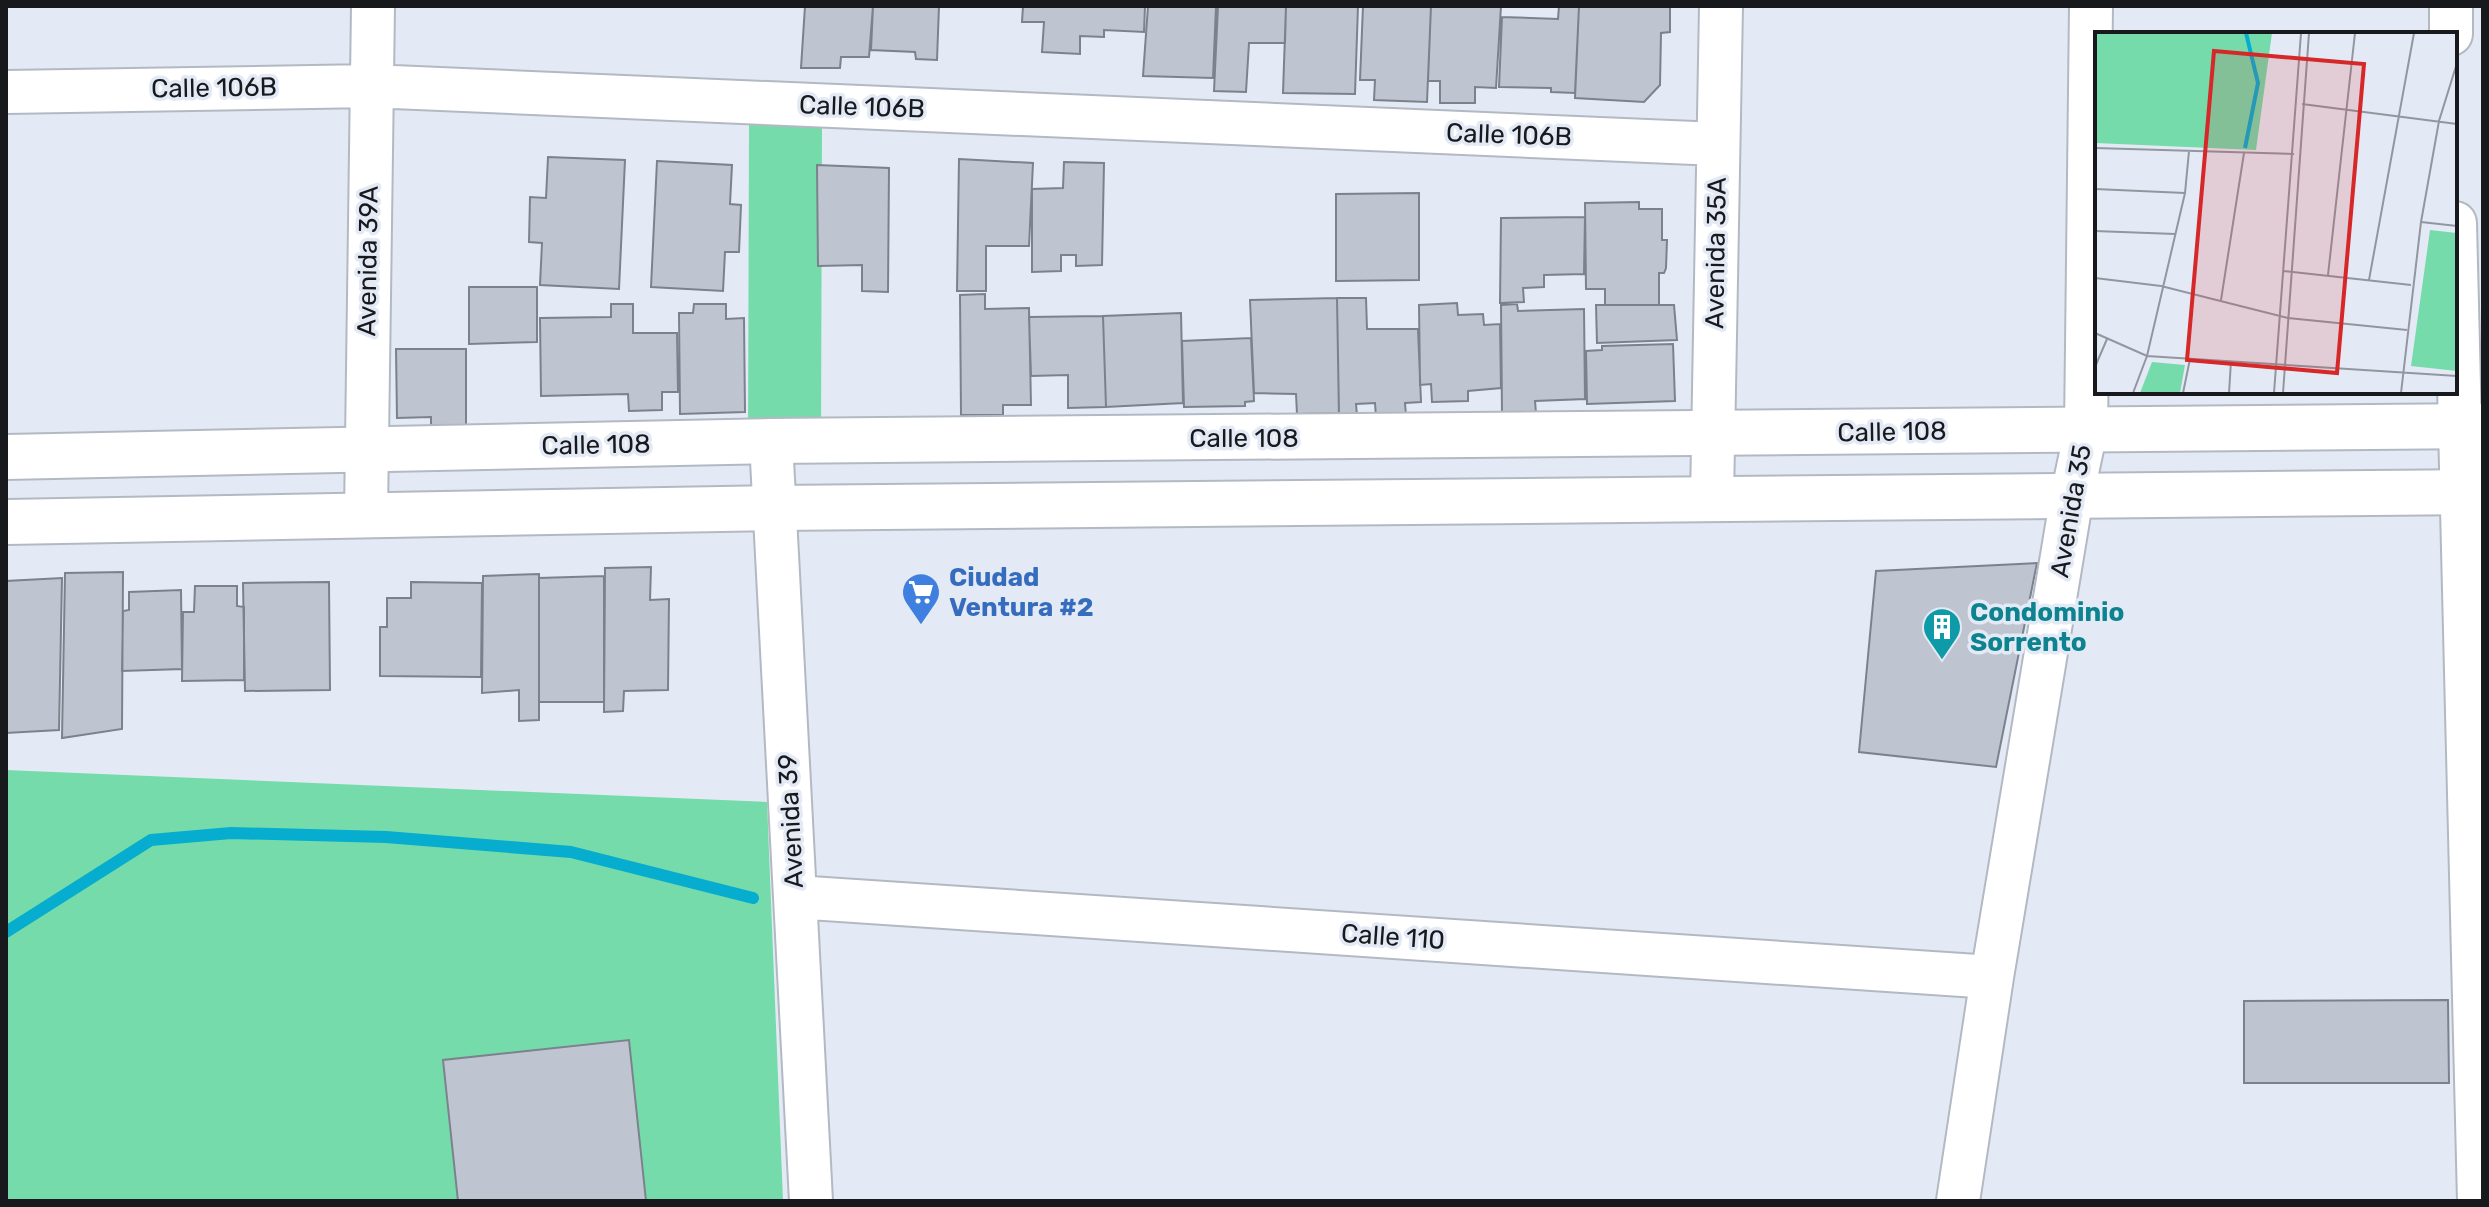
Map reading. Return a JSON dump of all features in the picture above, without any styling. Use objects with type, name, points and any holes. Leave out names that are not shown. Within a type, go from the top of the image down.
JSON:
[{"type":"main road","name":"Calle 108","points":[[6,457],[771,441],[2471,426]]},
{"type":"main road","points":[[6,522],[774,508],[2472,492]]},
{"type":"street","name":"Avenida 39A","points":[[366,515],[373,6]]},
{"type":"street","name":"Avenida 35A","points":[[1712,499],[1721,6]]},
{"type":"street","name":"Avenida 35","points":[[1958,1201],[1992,977],[2072,496],[2086,430],[2091,6]]},
{"type":"street","points":[[2451,6],[2451,32]]},
{"type":"street","name":"Calle 106B","points":[[6,92],[370,86],[1718,144]]},
{"type":"street","points":[[2457,248],[2471,426],[2480,1192]]},
{"type":"street","name":"Avenida 39","points":[[771,441],[811,1201]]},
{"type":"street","name":"Calle 110","points":[[795,897],[1992,977]]},
{"type":"green space","points":[[749,125],[822,125],[821,440],[748,440]]},
{"type":"green space","points":[[6,770],[767,802],[783,1201],[6,1201]]},
{"type":"building","points":[[805,6],[873,6],[869,57],[841,57],[840,68],[801,68]]},
{"type":"building","points":[[873,6],[939,6],[937,60],[916,59],[915,52],[871,50]]},
{"type":"building","points":[[1023,6],[1145,6],[1144,32],[1104,30],[1104,37],[1080,36],[1080,54],[1042,52],[1044,22],[1022,22]]},
{"type":"building","points":[[1148,6],[1216,6],[1213,78],[1143,76]]},
{"type":"building","points":[[1218,6],[1286,6],[1285,43],[1249,43],[1246,92],[1214,91]]},
{"type":"building","points":[[1286,6],[1358,6],[1355,94],[1283,93]]},
{"type":"building","points":[[1363,6],[1431,6],[1427,102],[1374,100],[1375,80],[1360,80]]},
{"type":"building","points":[[1431,6],[1501,6],[1496,88],[1475,87],[1475,103],[1440,103],[1440,81],[1428,81]]},
{"type":"building","points":[[1559,6],[1579,6],[1575,93],[1551,92],[1551,88],[1499,87],[1502,17],[1558,19]]},
{"type":"building","points":[[1579,6],[1670,6],[1670,32],[1661,33],[1660,85],[1644,102],[1575,98]]},
{"type":"building","points":[[548,157],[625,160],[619,289],[540,285],[542,243],[529,242],[530,197],[546,198]]},
{"type":"building","points":[[959,159],[1033,163],[1029,246],[986,246],[986,291],[957,291]]},
{"type":"building","points":[[657,161],[732,165],[730,204],[741,205],[739,252],[725,252],[723,291],[651,287]]},
{"type":"building","points":[[1064,162],[1104,163],[1102,265],[1076,266],[1076,255],[1061,255],[1061,271],[1032,272],[1032,189],[1063,188]]},
{"type":"building","points":[[817,165],[889,168],[888,292],[862,291],[862,265],[818,266]]},
{"type":"building","points":[[1419,193],[1419,280],[1336,281],[1336,194]]},
{"type":"building","points":[[1639,202],[1639,209],[1662,209],[1662,240],[1667,240],[1666,268],[1664,273],[1659,273],[1659,305],[1605,305],[1605,289],[1586,289],[1585,203]]},
{"type":"building","points":[[1585,217],[1584,274],[1544,275],[1544,287],[1523,288],[1524,302],[1500,303],[1501,218]]},
{"type":"building","points":[[469,287],[537,287],[537,342],[469,344]]},
{"type":"building","points":[[985,294],[985,309],[1029,308],[1031,405],[1003,405],[1003,415],[961,415],[960,295]]},
{"type":"building","points":[[1337,298],[1339,413],[1297,414],[1296,394],[1254,393],[1250,300]]},
{"type":"building","points":[[1337,298],[1366,298],[1367,329],[1418,329],[1421,402],[1405,403],[1406,415],[1376,417],[1375,403],[1356,404],[1357,416],[1339,418]]},
{"type":"building","points":[[1457,303],[1458,315],[1483,314],[1484,325],[1500,324],[1501,388],[1468,391],[1468,401],[1432,402],[1431,384],[1420,385],[1419,305]]},
{"type":"building","points":[[611,304],[633,304],[633,333],[677,333],[678,392],[662,392],[662,410],[629,411],[628,394],[541,396],[540,318],[611,317]]},
{"type":"building","points":[[694,304],[726,304],[726,319],[744,318],[745,412],[680,414],[679,313],[693,313]]},
{"type":"building","points":[[1517,304],[1518,311],[1584,309],[1585,399],[1535,401],[1536,413],[1502,415],[1501,305]]},
{"type":"building","points":[[1596,305],[1674,305],[1677,340],[1597,343]]},
{"type":"building","points":[[1181,313],[1183,403],[1106,407],[1103,316]]},
{"type":"building","points":[[1103,316],[1106,407],[1068,408],[1068,375],[1031,376],[1029,317]]},
{"type":"building","points":[[1251,338],[1254,401],[1245,402],[1245,406],[1184,407],[1182,341]]},
{"type":"building","points":[[1673,344],[1675,401],[1587,404],[1586,351],[1602,350],[1602,346]]},
{"type":"building","points":[[396,349],[466,349],[466,425],[431,425],[431,417],[397,418]]},
{"type":"building","name":"Condominio Sorrento","points":[[2037,563],[1996,767],[1859,752],[1876,571]]},
{"type":"building","points":[[651,567],[650,600],[669,599],[668,690],[624,691],[623,711],[604,712],[605,568]]},
{"type":"building","points":[[123,572],[122,729],[62,738],[65,573]]},
{"type":"building","points":[[539,574],[539,720],[519,721],[519,690],[482,693],[483,576]]},
{"type":"building","points":[[604,576],[604,702],[539,702],[539,578]]},
{"type":"building","points":[[62,578],[59,730],[6,733],[6,581]]},
{"type":"building","points":[[329,582],[330,690],[245,691],[243,583]]},
{"type":"building","points":[[411,582],[482,583],[481,677],[380,676],[380,627],[387,627],[387,598],[411,598]]},
{"type":"building","points":[[195,586],[237,586],[237,606],[244,607],[244,680],[182,681],[183,612],[194,612]]},
{"type":"building","points":[[181,590],[182,669],[122,671],[123,611],[129,610],[129,592]]},
{"type":"building","points":[[2448,1000],[2449,1083],[2244,1083],[2244,1001]]},
{"type":"building","points":[[629,1040],[646,1201],[458,1201],[443,1060]]},
{"type":"waterway","points":[[6,932],[151,840],[231,833],[386,837],[571,852],[753,898]]},
{"type":"place","name":"Ciudad Ventura #2","points":[[921,626]]},
{"type":"place","name":"Condominio Sorrento","points":[[1942,661]]}]
